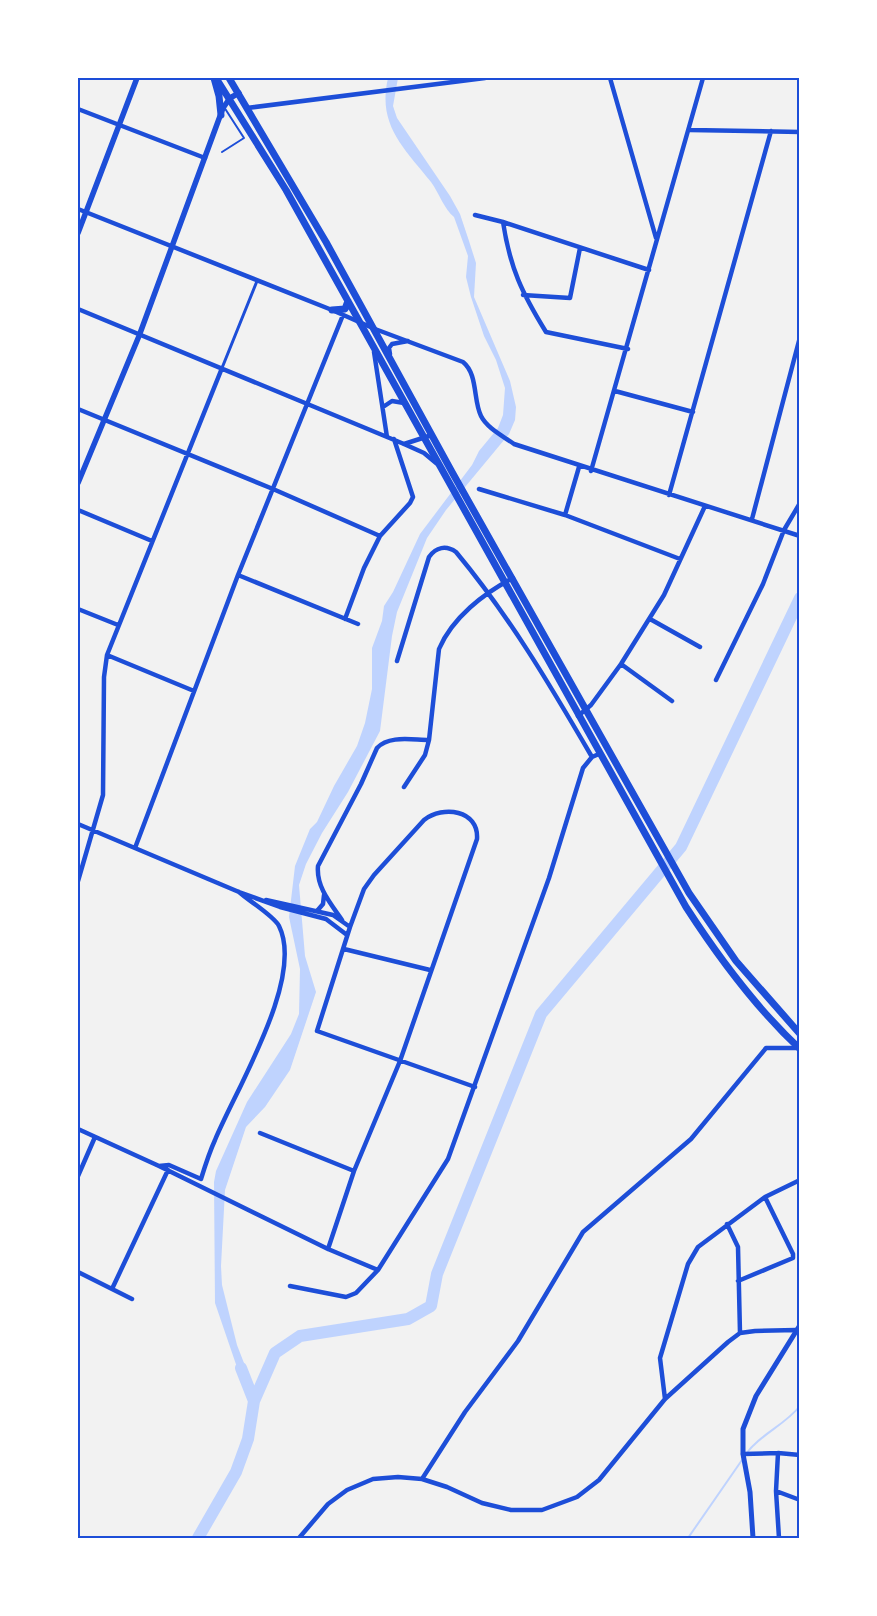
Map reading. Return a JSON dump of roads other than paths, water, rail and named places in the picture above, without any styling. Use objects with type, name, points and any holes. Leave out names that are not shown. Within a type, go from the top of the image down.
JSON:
[{"type":"highway","points":[[215,78],[230,98],[286,190],[406,404],[452,472],[690,893],[736,961],[800,1034]]},
{"type":"highway","points":[[215,78],[221,115]]},
{"type":"highway","points":[[229,78],[391,360],[429,436],[448,482],[578,716],[596,756],[714,951],[783,1033],[799,1047]]},
{"type":"highway","points":[[332,310],[345,309],[348,301]]},
{"type":"highway","points":[[596,756],[608,749]]},
{"type":"main road","points":[[78,233],[137,78]]},
{"type":"main road","points":[[78,483],[140,336],[224,106],[230,98],[239,93]]},
{"type":"street","points":[[247,108],[485,78]]},
{"type":"street","points":[[610,78],[656,239]]},
{"type":"street","points":[[591,470],[628,349],[656,239],[690,130],[703,78]]},
{"type":"street","points":[[78,109],[205,158]]},
{"type":"street","points":[[690,130],[800,132]]},
{"type":"street","points":[[669,495],[772,131]]},
{"type":"street","points":[[78,209],[332,310],[374,329],[451,356],[468,366],[479,412],[488,424],[514,444],[579,467],[752,519],[800,536]]},
{"type":"street","points":[[476,215],[503,222],[649,270]]},
{"type":"street","points":[[503,222],[510,259],[523,295],[546,332],[628,349]]},
{"type":"street","points":[[523,295],[570,298],[580,248]]},
{"type":"street","points":[[78,881],[103,795],[104,677],[107,654],[257,281]]},
{"type":"street","points":[[78,309],[387,436],[424,453],[443,471]]},
{"type":"street","points":[[135,848],[238,576],[343,315]]},
{"type":"street","points":[[752,519],[800,337]]},
{"type":"street","points":[[391,360],[389,348],[392,344],[409,341]]},
{"type":"street","points":[[373,345],[387,436]]},
{"type":"street","points":[[615,392],[693,412]]},
{"type":"street","points":[[383,407],[392,401],[406,404]]},
{"type":"street","points":[[78,409],[273,489],[380,536]]},
{"type":"street","points":[[404,444],[429,436]]},
{"type":"street","points":[[345,619],[364,568],[380,536],[410,503],[413,497],[394,440]]},
{"type":"street","points":[[565,515],[579,467]]},
{"type":"street","points":[[479,489],[565,515],[680,559]]},
{"type":"street","points":[[716,680],[763,584],[784,530],[800,503]]},
{"type":"street","points":[[578,716],[586,710],[621,664],[650,619],[664,595],[705,506]]},
{"type":"street","points":[[78,510],[152,541]]},
{"type":"street","points":[[290,1286],[346,1298],[356,1293],[378,1270],[448,1159],[549,878],[584,768],[596,756],[529,649],[489,592],[456,552],[443,547],[433,551],[428,557],[397,661]]},
{"type":"street","points":[[238,576],[358,624]]},
{"type":"street","points":[[404,787],[425,755],[429,740],[439,649],[443,639],[465,614],[489,592],[513,578]]},
{"type":"street","points":[[78,609],[118,625]]},
{"type":"street","points":[[650,619],[700,647]]},
{"type":"street","points":[[107,654],[194,691]]},
{"type":"street","points":[[621,664],[672,701]]},
{"type":"street","points":[[342,920],[324,893],[318,878],[318,866],[361,784],[376,748],[380,744],[394,740],[429,740]]},
{"type":"street","points":[[328,1249],[354,1171],[400,1061],[477,839],[478,828],[474,823],[461,814],[441,811],[432,813],[424,820],[374,875],[364,890],[347,935],[318,1031],[400,1061],[475,1087]]},
{"type":"street","points":[[78,824],[239,892],[310,912],[326,919],[347,935]]},
{"type":"street","points":[[159,1166],[169,1165],[201,1179],[214,1141],[273,1012],[281,989],[285,964],[282,932],[278,923],[239,892]]},
{"type":"street","points":[[317,911],[324,904],[324,893]]},
{"type":"street","points":[[310,912],[317,911],[333,915],[350,927]]},
{"type":"street","points":[[344,949],[430,970]]},
{"type":"street","points":[[422,1479],[465,1412],[518,1341],[583,1232],[691,1140],[766,1048],[799,1047]]},
{"type":"street","points":[[78,1129],[168,1170],[328,1249],[378,1270]]},
{"type":"street","points":[[260,1133],[354,1171]]},
{"type":"street","points":[[78,1176],[95,1137]]},
{"type":"street","points":[[112,1289],[168,1170]]},
{"type":"street","points":[[665,1399],[660,1358],[688,1264],[698,1247],[765,1197],[800,1180]]},
{"type":"street","points":[[738,1281],[793,1258],[793,1254],[765,1197]]},
{"type":"street","points":[[727,1224],[738,1246],[740,1334]]},
{"type":"street","points":[[78,1272],[132,1299]]},
{"type":"street","points":[[299,1538],[328,1504],[347,1490],[373,1479],[398,1477],[422,1479],[447,1487],[482,1504],[511,1510],[542,1510],[577,1497],[599,1480],[665,1399],[728,1342],[740,1334],[798,1329]]},
{"type":"street","points":[[753,1538],[750,1492],[743,1454],[743,1429],[748,1412],[772,1366],[798,1329]]},
{"type":"street","points":[[743,1454],[778,1453],[800,1455]]},
{"type":"street","points":[[778,1453],[776,1491],[779,1538]]},
{"type":"street","points":[[776,1491],[800,1500]]},
{"type":"lane","points":[[222,152],[244,138],[224,106]]},
{"type":"water","points":[[388,78],[398,78],[393,106],[397,118],[450,196],[460,214],[476,263],[474,297],[510,381],[516,407],[515,420],[509,434],[446,510],[427,538],[397,612],[392,636],[380,731],[348,792],[322,833],[306,864],[299,885],[305,956],[316,992],[290,1070],[265,1107],[246,1127],[225,1190],[221,1266],[222,1285],[237,1345],[249,1376],[246,1384],[241,1379],[215,1303],[214,1182],[216,1171],[247,1102],[291,1034],[299,1014],[300,969],[289,917],[295,866],[310,829],[317,822],[334,786],[357,746],[365,723],[372,689],[372,648],[382,621],[384,606],[393,592],[420,534],[472,465],[479,451],[498,428],[503,415],[505,388],[471,297],[466,277],[468,256],[454,217],[447,210],[431,182],[395,135],[386,109]]},
{"type":"waterway","points":[[254,1401],[275,1353],[300,1336],[408,1319],[431,1306],[437,1274],[541,1014],[681,847],[800,598]]},
{"type":"waterway","points":[[198,1538],[236,1472],[248,1439],[254,1401],[241,1368]]},
{"type":"waterway","points":[[746,1454],[751,1447],[787,1419],[800,1406]]},
{"type":"waterway","points":[[688,1538],[742,1460]]}]
